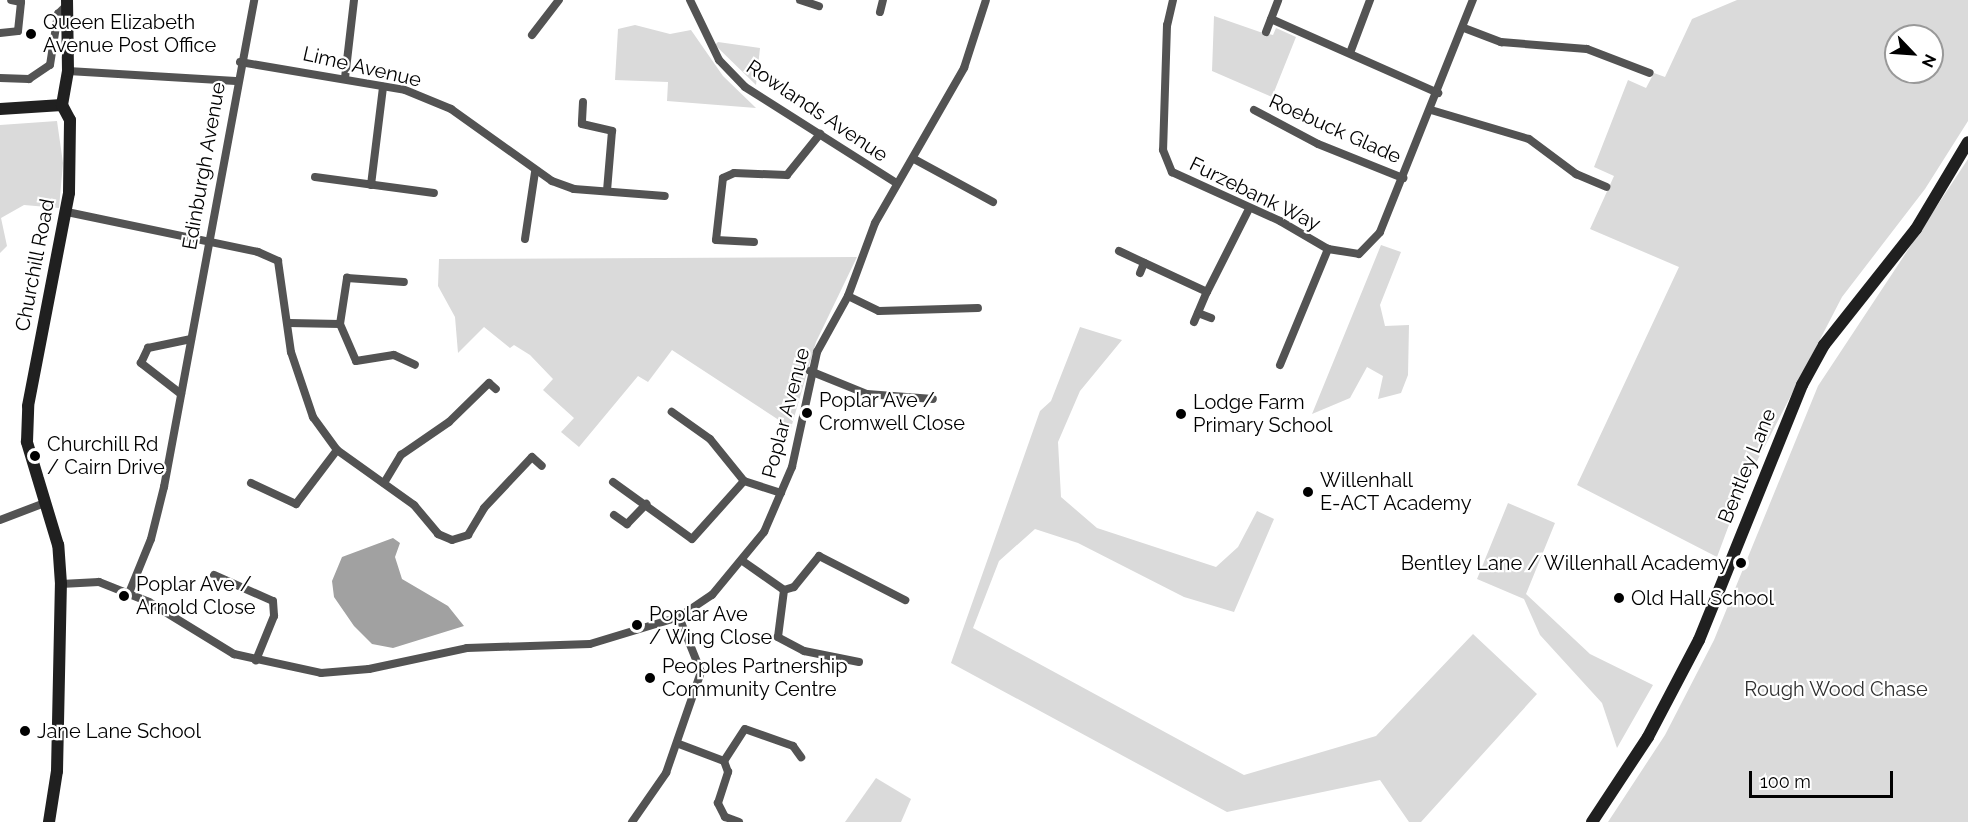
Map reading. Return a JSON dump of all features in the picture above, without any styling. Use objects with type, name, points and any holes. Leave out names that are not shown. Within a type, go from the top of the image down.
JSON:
[{"type":"street","points":[[0,33],[18,31],[21,2],[11,0]]},
{"type":"street","name":"Edinburgh Avenue","points":[[129,593],[151,539],[182,394],[236,81],[254,0]]},
{"type":"street","points":[[345,78],[354,0]]},
{"type":"street","points":[[532,35],[560,0]]},
{"type":"street","name":"Rowlands Avenue","points":[[690,0],[719,60],[745,87],[896,183]]},
{"type":"street","points":[[800,0],[819,6]]},
{"type":"street","points":[[880,12],[883,0]]},
{"type":"street","name":"Poplar Avenue","points":[[61,584],[99,582],[129,593],[209,641],[256,660],[298,671],[345,672],[467,648],[590,644],[679,617],[712,595],[744,562],[781,493],[810,371],[848,296],[896,183],[914,159],[964,68],[986,0]]},
{"type":"street","name":"Furzebank Way","points":[[1173,0],[1167,26],[1163,150],[1168,166],[1190,184],[1249,209],[1328,249],[1359,254],[1369,249],[1403,178],[1464,28],[1473,0]]},
{"type":"street","points":[[1266,32],[1278,0]]},
{"type":"street","points":[[1350,53],[1370,0]]},
{"type":"street","points":[[0,78],[29,79],[50,65],[57,14],[67,3]]},
{"type":"street","name":"Churchill Road","points":[[49,822],[57,771],[61,584],[58,544],[42,504],[27,442],[28,406],[67,212],[70,120],[62,105],[68,71],[67,3]]},
{"type":"street","points":[[1271,19],[1438,93]]},
{"type":"street","points":[[1464,28],[1501,42],[1587,49],[1650,73]]},
{"type":"street","name":"Lime Avenue","points":[[240,62],[345,78],[383,87],[451,109],[535,172],[574,189],[665,195]]},
{"type":"street","points":[[68,71],[236,81]]},
{"type":"street","points":[[371,185],[383,87]]},
{"type":"street","points":[[583,102],[582,124],[612,132],[607,190]]},
{"type":"street","points":[[0,109],[62,105]]},
{"type":"street","name":"Roebuck Glade","points":[[1254,110],[1318,144],[1403,178]]},
{"type":"street","points":[[1431,110],[1529,139],[1576,174],[1606,187]]},
{"type":"street","points":[[754,243],[716,240],[723,178],[734,172],[787,175],[820,134]]},
{"type":"street","name":"Bentley Lane","points":[[1592,822],[1648,737],[1699,640],[1802,385],[1824,345],[1916,229],[1968,142]]},
{"type":"street","points":[[914,159],[993,202]]},
{"type":"street","points":[[525,239],[535,172]]},
{"type":"street","points":[[315,177],[434,193]]},
{"type":"street","points":[[1194,322],[1249,209]]},
{"type":"street","points":[[67,212],[207,241],[278,261],[300,387],[337,450],[414,505],[438,534],[459,539],[532,457],[542,465]]},
{"type":"street","points":[[1280,365],[1328,249]]},
{"type":"street","points":[[1119,251],[1207,292]]},
{"type":"street","points":[[1140,273],[1144,263]]},
{"type":"street","points":[[404,282],[347,278],[340,324],[356,361],[394,354],[415,365]]},
{"type":"street","points":[[848,296],[879,311],[978,308]]},
{"type":"street","points":[[1198,313],[1210,318]]},
{"type":"street","points":[[289,323],[340,324]]},
{"type":"street","points":[[182,394],[141,363],[148,348],[191,339]]},
{"type":"street","points":[[810,371],[867,393],[933,399]]},
{"type":"street","points":[[384,483],[401,455],[449,422],[489,383],[496,389]]},
{"type":"street","points":[[672,412],[710,439],[744,482],[781,493]]},
{"type":"street","points":[[251,483],[296,504],[337,450]]},
{"type":"street","points":[[614,482],[692,539],[744,482]]},
{"type":"street","points":[[0,520],[42,504]]},
{"type":"street","points":[[614,515],[627,524],[646,504]]},
{"type":"street","points":[[784,590],[794,587],[819,556],[905,600]]},
{"type":"street","points":[[744,562],[784,590]]},
{"type":"street","points":[[214,575],[273,601],[274,616],[256,660]]},
{"type":"street","points":[[784,590],[778,637],[804,651],[859,662]]},
{"type":"street","points":[[632,822],[666,773],[679,744],[701,672],[679,617]]},
{"type":"street","points":[[724,761],[745,729],[753,728],[793,746],[801,758]]},
{"type":"street","points":[[679,744],[724,761],[728,772],[719,811],[739,822]]},
{"type":"green space","points":[[1737,0],[1968,0],[1968,121],[1925,189],[1842,297],[1742,490],[1717,557],[1577,485],[1679,267],[1590,229],[1614,176],[1594,167],[1628,80],[1646,88],[1654,73],[1665,77],[1692,19]]},
{"type":"green space","points":[[1214,16],[1260,32],[1273,35],[1276,28],[1296,37],[1272,97],[1212,71]]},
{"type":"green space","points":[[635,25],[670,34],[691,30],[723,76],[756,108],[667,101],[668,82],[615,80],[618,29]]},
{"type":"green space","points":[[718,42],[760,48],[756,85],[715,45]]},
{"type":"green space","points":[[57,121],[63,163],[59,208],[24,205],[1,218],[7,246],[0,253],[0,125]]},
{"type":"green space","name":"Rough Wood Chase","points":[[1968,159],[1968,822],[1608,822],[1665,735],[1714,640],[1818,386]]},
{"type":"green space","points":[[1381,245],[1401,252],[1380,305],[1385,326],[1409,325],[1408,375],[1401,393],[1378,399],[1383,376],[1367,367],[1350,398],[1312,414]]},
{"type":"green space","points":[[857,257],[816,342],[791,428],[672,350],[648,382],[638,376],[579,447],[561,432],[574,418],[543,390],[553,379],[530,355],[514,345],[510,348],[484,327],[458,353],[455,317],[438,286],[439,259]]},
{"type":"green space","points":[[1080,327],[1122,340],[1080,391],[1058,442],[1061,497],[1097,528],[1216,567],[1238,547],[1257,511],[1274,519],[1234,612],[1184,597],[1078,543],[1035,529],[999,561],[973,628],[1244,775],[1376,736],[1473,634],[1537,694],[1421,822],[1409,822],[1380,780],[1227,812],[951,663],[1040,411],[1051,401]]},
{"type":"green space","points":[[1508,503],[1555,523],[1526,594],[1590,654],[1653,685],[1617,748],[1602,703],[1540,635],[1524,599],[1477,579]]},
{"type":"green space","points":[[876,778],[911,799],[901,822],[845,822]]},
{"type":"shaded area","points":[[393,538],[400,543],[395,557],[402,579],[448,606],[464,626],[393,648],[372,644],[354,626],[334,597],[332,581],[342,557]]},
{"type":"place","name":"Queen Elizabeth Avenue Post Office","points":[[31,34]]},
{"type":"place","name":"Poplar Ave / Cromwell Close","points":[[807,413]]},
{"type":"place","name":"Lodge Farm Primary School","points":[[1181,414]]},
{"type":"place","name":"Churchill Rd / Cairn Drive","points":[[35,456]]},
{"type":"place","name":"Willenhall E-ACT Academy","points":[[1308,492]]},
{"type":"place","name":"Bentley Lane / Willenhall Academy","points":[[1741,563]]},
{"type":"place","name":"Poplar Ave / Arnold Close","points":[[124,596]]},
{"type":"place","name":"Old Hall School","points":[[1619,598]]},
{"type":"place","name":"Poplar Ave / Wing Close","points":[[637,625]]},
{"type":"place","name":"Peoples Partnership Community Centre","points":[[650,678]]},
{"type":"place","name":"Jane Lane School","points":[[25,731]]}]
